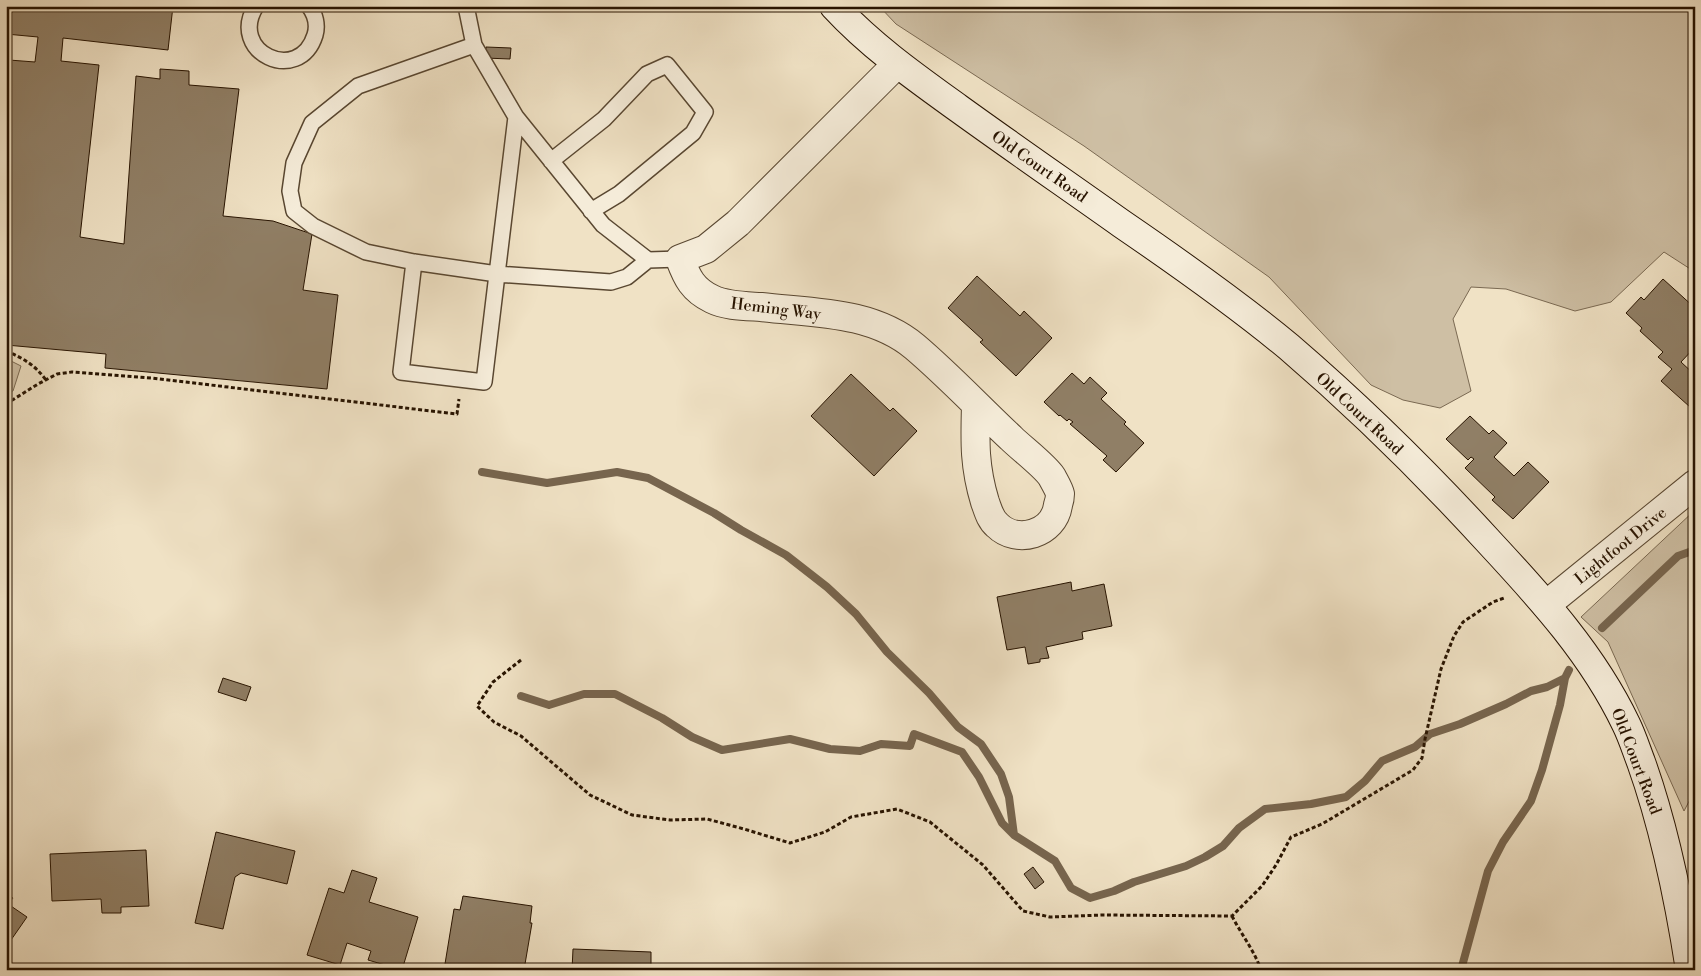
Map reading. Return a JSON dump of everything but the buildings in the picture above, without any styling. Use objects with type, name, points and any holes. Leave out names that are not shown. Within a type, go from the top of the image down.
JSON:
[{"type":"main road","name":"Old Court Road","points":[[834,6],[897,64],[1164,252],[1288,347],[1397,446],[1459,509],[1546,604],[1587,658],[1609,691],[1628,727],[1659,817],[1674,878],[1690,970]]},
{"type":"main road","points":[[680,259],[706,249],[738,223],[897,64]]},
{"type":"main road","name":"Heming Way","points":[[680,259],[687,279],[698,290],[713,300],[734,305],[848,316],[875,323],[894,332],[914,346],[976,405]]},
{"type":"main road","name":"Lightfoot Drive","points":[[1546,604],[1695,484]]},
{"type":"lane","points":[[256,6],[250,18],[251,40],[257,49],[266,56],[275,60],[286,61],[297,58],[306,52],[312,42],[316,32],[315,8]]},
{"type":"lane","points":[[466,6],[474,45],[516,117],[603,225],[648,260]]},
{"type":"lane","points":[[474,45],[358,86],[312,122],[294,163],[290,191],[294,211],[313,226],[366,252],[414,262],[497,274],[611,282],[627,277],[648,260],[680,259]]},
{"type":"lane","points":[[551,161],[604,119],[647,74],[667,65],[685,86],[705,112],[693,133],[619,194],[591,211]]},
{"type":"lane","points":[[414,262],[401,372],[484,382],[516,117]]},
{"type":"path","points":[[6,352],[23,358],[38,368],[46,380]]},
{"type":"path","points":[[6,404],[57,374],[72,372],[151,378],[457,414],[462,380]]},
{"type":"path","points":[[521,660],[493,682],[477,706],[494,722],[520,736],[590,795],[632,815],[670,820],[707,820],[744,829],[790,844],[825,832],[852,817],[897,809],[930,822],[983,865],[1024,911],[1050,917],[1112,915],[1232,916],[1262,886],[1291,837],[1322,824],[1413,770],[1422,758],[1441,669],[1454,636],[1464,622],[1493,602],[1510,597]]},
{"type":"path","points":[[1232,916],[1252,950],[1261,970]]},
{"type":"shaded area","points":[[879,6],[1695,6],[1695,272],[1664,252],[1611,302],[1575,311],[1506,289],[1471,287],[1453,319],[1471,391],[1440,408],[1403,400],[1371,385],[1269,277],[1084,146],[896,24]]},
{"type":"shaded area","points":[[6,361],[11,361],[21,366],[13,391],[6,394]]},
{"type":"shaded area","points":[[1695,510],[1695,790],[1684,811],[1608,642],[1581,617]]},
{"type":"waterway","points":[[482,472],[547,483],[617,472],[648,478],[714,513],[786,555],[827,587],[856,614],[887,652],[929,693],[958,727],[981,744],[1001,774],[1009,797],[1014,835],[1055,861],[1071,888],[1090,898],[1186,866],[1205,857],[1223,846],[1239,828],[1265,809],[1311,804],[1346,797],[1365,781],[1382,761],[1415,747],[1430,734],[1460,724],[1531,691],[1547,687],[1565,678]]},
{"type":"waterway","points":[[1602,628],[1678,556],[1695,550]]},
{"type":"waterway","points":[[1461,970],[1488,871],[1503,842],[1531,801],[1542,770],[1560,705],[1565,678],[1569,670]]},
{"type":"waterway","points":[[521,696],[549,705],[584,694],[615,694],[662,718],[692,737],[722,750],[790,739],[830,749],[860,751],[881,744],[910,746],[914,734],[962,752],[979,777],[1002,823],[1014,835]]}]
